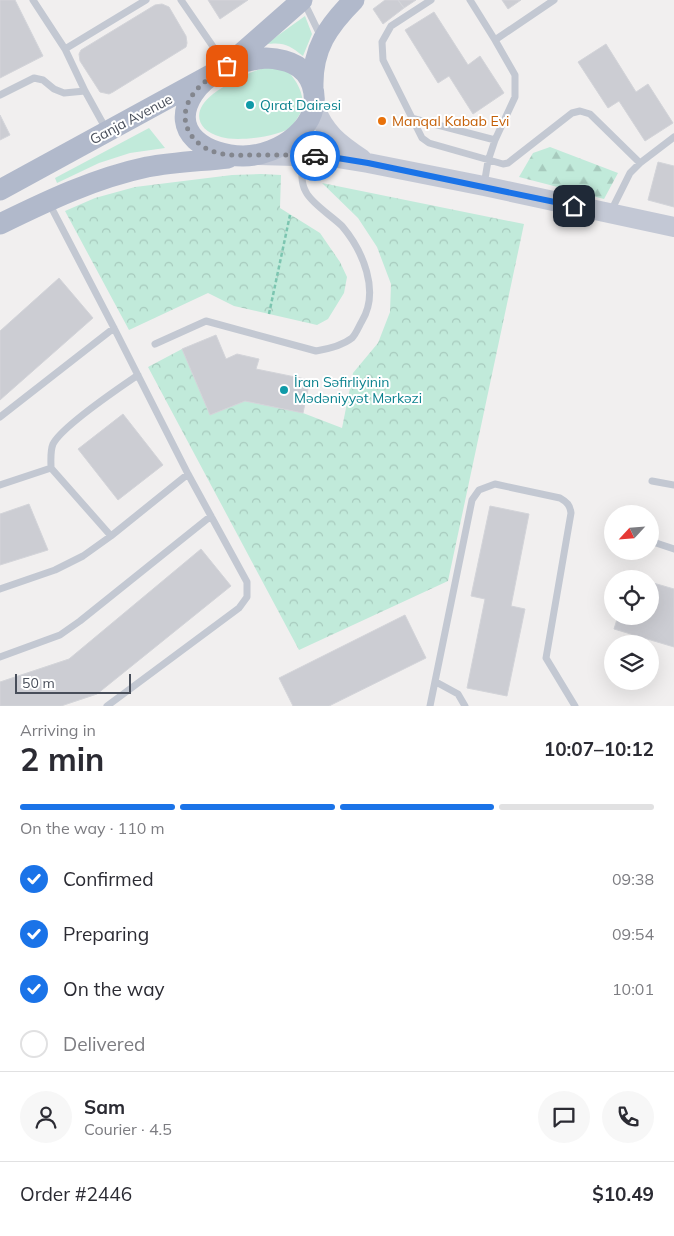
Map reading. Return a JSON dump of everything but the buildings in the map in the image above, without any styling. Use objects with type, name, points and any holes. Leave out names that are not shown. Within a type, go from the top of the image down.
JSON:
[{"type":"main road","name":"Ganja Avenue","points":[[0,190],[227,66],[302,0]]},
{"type":"main road","points":[[0,224],[47,201],[91,184],[149,167],[249,156],[275,149],[289,141],[308,123],[314,99],[314,63],[317,51],[341,13],[354,0]]},
{"type":"main road","points":[[249,156],[221,154],[210,150],[191,135],[185,120],[188,103],[195,92],[227,66],[253,59],[266,58],[282,59],[305,71],[311,83],[314,99]]},
{"type":"street","points":[[314,99],[320,122],[334,140],[368,163]]},
{"type":"street","points":[[249,156],[303,155],[368,163],[674,227]]},
{"type":"lane","points":[[65,49],[146,0]]},
{"type":"lane","points":[[181,0],[227,66]]},
{"type":"lane","points":[[302,0],[323,40]]},
{"type":"lane","points":[[431,0],[391,26],[382,42],[383,60],[411,118],[422,138],[429,144],[488,161],[502,164],[508,163],[572,113],[580,111],[590,114],[640,163]]},
{"type":"lane","points":[[470,0],[514,75],[515,97],[494,140],[484,186]]},
{"type":"lane","points":[[495,40],[554,0]]},
{"type":"lane","points":[[36,1],[65,49],[85,91],[108,131]]},
{"type":"lane","points":[[0,95],[34,78],[43,80],[54,89],[64,93],[85,91]]},
{"type":"lane","points":[[411,118],[494,140]]},
{"type":"lane","points":[[610,214],[630,173],[674,137]]},
{"type":"lane","points":[[156,344],[206,321],[316,351],[328,349],[352,338],[367,313],[370,288],[365,265],[357,248],[342,227],[307,195],[302,179],[303,155]]},
{"type":"lane","points":[[47,201],[188,474],[247,582],[247,597],[239,608],[107,706]]},
{"type":"lane","points":[[0,417],[114,328]]},
{"type":"lane","points":[[111,536],[51,468],[52,446],[59,435],[138,375]]},
{"type":"lane","points":[[0,485],[51,468]]},
{"type":"lane","points":[[0,589],[55,570],[83,556],[188,474]]},
{"type":"lane","points":[[652,481],[674,485]]},
{"type":"lane","points":[[430,706],[472,500],[479,490],[495,484],[560,498],[567,502],[570,507],[571,513],[546,658],[575,706]]},
{"type":"lane","points":[[0,657],[60,636],[211,516]]},
{"type":"lane","points":[[659,544],[674,549]]},
{"type":"lane","points":[[436,682],[458,694],[465,706]]},
{"type":"path","points":[[269,314],[290,215]]},
{"type":"green space","points":[[305,16],[312,34],[303,56],[286,45],[278,43],[266,44]]},
{"type":"green space","points":[[284,67],[297,83],[303,103],[298,117],[292,126],[269,136],[237,139],[212,134],[202,125],[199,113],[206,100],[213,94],[255,71]]},
{"type":"green space","points":[[149,128],[165,148],[130,153],[99,163],[57,183],[55,178]]},
{"type":"green space","points":[[550,147],[618,173],[604,199],[519,177],[533,153]]},
{"type":"green space","points":[[232,175],[281,175],[280,208],[320,233],[340,262],[347,277],[344,293],[328,319],[317,325],[234,306],[208,293],[129,330],[65,211],[95,198],[135,187]]},
{"type":"green space","points":[[322,183],[524,224],[448,581],[299,650],[148,367],[182,349],[210,415],[245,401],[303,413],[342,428],[353,373],[378,343],[390,312],[391,284],[377,247],[358,218]]},
{"type":"way so far","points":[[227,66],[205,82],[188,103],[185,120],[187,128],[198,143],[221,154],[243,156],[315,156]]},
{"type":"place","name":"Qırat Dairəsi","points":[[250,105]]},
{"type":"place","name":"Manqal Kabab Evi","points":[[382,121]]},
{"type":"place","name":"İran Səfirliyinin Mədəniyyət Mərkəzi","points":[[284,390]]},
{"type":"route","points":[[315,156],[368,163],[574,206]]}]
